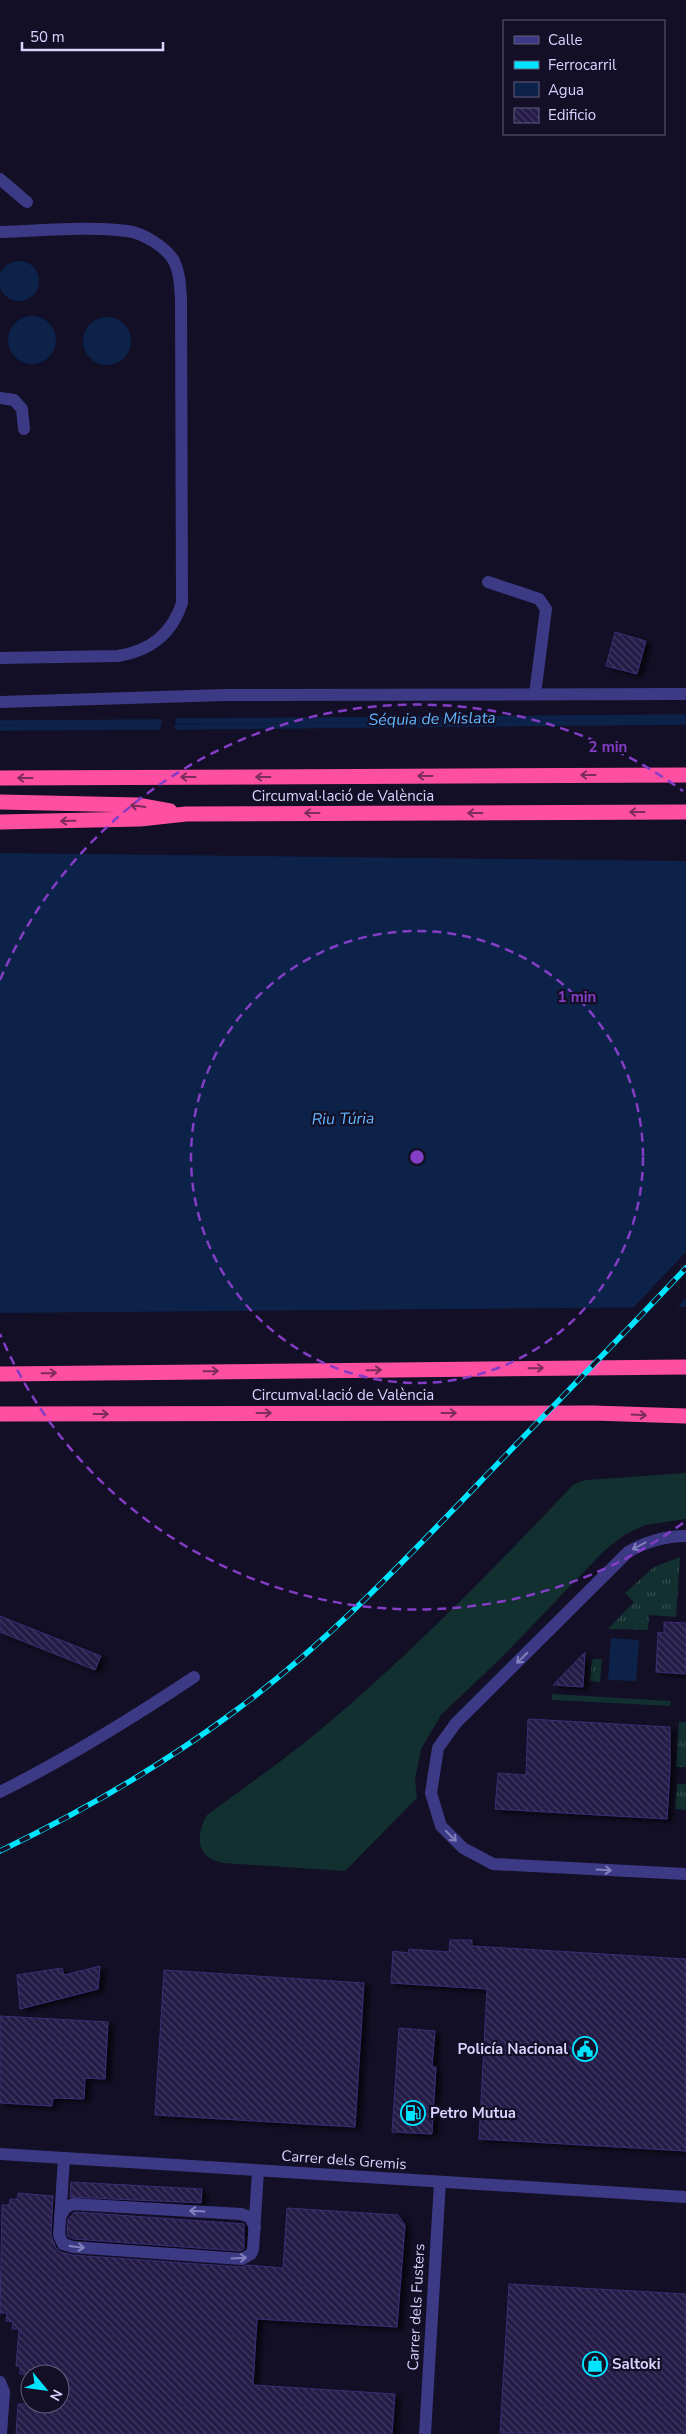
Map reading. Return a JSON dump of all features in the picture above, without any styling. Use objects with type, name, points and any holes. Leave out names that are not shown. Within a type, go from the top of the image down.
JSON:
[{"type":"highway","name":"Circumval·lació de València","points":[[0,778],[686,775]]},
{"type":"highway","points":[[0,802],[137,805],[186,814]]},
{"type":"highway","name":"Circumval·lació de València","points":[[0,822],[140,819],[186,814],[686,812]]},
{"type":"highway","name":"Circumval·lació de València","points":[[0,1374],[686,1367]]},
{"type":"highway","name":"Circumval·lació de València","points":[[0,1414],[593,1413],[686,1416]]},
{"type":"street","points":[[0,179],[27,202]]},
{"type":"street","points":[[0,232],[82,229],[128,231],[147,238],[173,260],[180,277],[181,299],[182,603],[176,621],[165,634],[150,647],[134,654],[118,656],[0,658]]},
{"type":"street","points":[[0,398],[14,400],[22,408],[24,429]]},
{"type":"street","points":[[488,582],[539,599],[546,609],[535,694]]},
{"type":"street","points":[[0,702],[225,695],[686,694]]},
{"type":"street","points":[[686,1536],[665,1536],[644,1543],[628,1552],[456,1723],[438,1748],[431,1793],[441,1826],[463,1848],[493,1864],[686,1874]]},
{"type":"street","points":[[0,1792],[44,1770],[111,1732],[194,1677]]},
{"type":"street","name":"Carrer dels Gremis","points":[[0,2154],[686,2197]]},
{"type":"street","points":[[64,2158],[60,2240],[68,2246],[242,2259],[251,2254],[253,2249],[258,2171]]},
{"type":"street","name":"Carrer dels Fusters","points":[[425,2434],[440,2182]]},
{"type":"street","points":[[60,2217],[65,2208],[73,2204],[246,2215],[250,2217],[255,2228]]},
{"type":"street","points":[[0,2382],[4,2392],[1,2434]]},
{"type":"green space","points":[[686,1473],[686,1519],[645,1525],[624,1535],[603,1552],[502,1657],[441,1715],[421,1749],[415,1780],[417,1798],[345,1871],[223,1863],[207,1856],[203,1851],[200,1845],[200,1838],[207,1815],[308,1740],[371,1686],[460,1602],[574,1484],[586,1480]]},
{"type":"green space","points":[[680,1557],[676,1617],[649,1615],[648,1630],[608,1629],[634,1602],[625,1593],[654,1567]]},
{"type":"green space","points":[[592,1659],[602,1659],[600,1682],[590,1681]]},
{"type":"green space","points":[[552,1694],[671,1701],[670,1706],[552,1700]]},
{"type":"green space","points":[[679,1722],[686,1722],[686,1767],[676,1767]]},
{"type":"green space","points":[[677,1784],[686,1784],[686,1810],[675,1809]]},
{"type":"water","points":[[19,261],[33,267],[39,281],[33,295],[19,301],[5,295],[-1,281],[5,267]]},
{"type":"water","points":[[27,316],[37,316],[46,320],[52,326],[55,331],[55,349],[46,360],[37,364],[27,364],[18,360],[12,354],[8,345],[8,335],[12,326],[18,320]]},
{"type":"water","points":[[102,317],[112,317],[121,321],[127,327],[131,341],[127,355],[121,361],[112,365],[102,365],[93,361],[87,355],[83,346],[83,336],[87,327],[93,321]]},
{"type":"water","name":"Riu Túria","points":[[0,853],[686,861],[686,1307],[0,1313]]},
{"type":"water","points":[[611,1638],[639,1640],[636,1681],[608,1680]]},
{"type":"pier","points":[[686,1252],[686,1298],[675,1310],[631,1310]]},
{"type":"building","points":[[615,632],[646,641],[637,674],[606,666]]},
{"type":"building","points":[[0,1616],[101,1656],[95,1670],[0,1632]]},
{"type":"building","points":[[664,1622],[686,1623],[686,1674],[656,1672],[658,1632],[664,1633]]},
{"type":"building","points":[[585,1652],[583,1687],[553,1685]]},
{"type":"building","points":[[528,1719],[670,1727],[667,1819],[495,1809],[498,1773],[526,1775]]},
{"type":"building","name":"Policía Nacional","points":[[450,1940],[472,1940],[472,1946],[686,1959],[686,2151],[479,2139],[487,1989],[391,1983],[393,1951],[408,1953],[409,1949],[449,1952]]},
{"type":"building","points":[[100,1966],[98,1989],[20,2009],[17,1975],[62,1968],[64,1975]]},
{"type":"building","points":[[164,1970],[364,1983],[355,2127],[155,2115]]},
{"type":"building","points":[[0,2016],[108,2022],[105,2079],[85,2078],[84,2099],[53,2098],[52,2106],[0,2103]]},
{"type":"building","points":[[399,2028],[435,2031],[432,2067],[436,2067],[432,2134],[392,2132]]},
{"type":"building","points":[[71,2182],[202,2189],[201,2203],[70,2197]]},
{"type":"building","points":[[18,2193],[53,2196],[51,2235],[56,2248],[61,2252],[72,2255],[241,2267],[247,2265],[283,2268],[287,2208],[398,2215],[405,2225],[397,2327],[257,2319],[253,2385],[395,2394],[392,2434],[16,2434],[18,2404],[20,2404],[20,2414],[70,2414],[70,2364],[20,2364],[20,2366],[16,2366],[19,2329],[12,2329],[13,2322],[6,2321],[7,2313],[0,2313],[2,2205],[9,2205],[10,2199],[17,2199]]},
{"type":"building","points":[[75,2212],[244,2224],[244,2249],[240,2251],[74,2239],[67,2234],[68,2219]]},
{"type":"building","name":"Saltoki","points":[[509,2284],[686,2294],[686,2434],[500,2433]]},
{"type":"waterway","name":"Séquia de Mislata","points":[[178,721],[686,717]]},
{"type":"waterway","name":"Séquia de Mislata","points":[[0,723],[159,722]]},
{"type":"waterway","points":[[177,727],[686,722]]},
{"type":"waterway","points":[[0,728],[158,727]]},
{"type":"railway","points":[[0,1851],[89,1805],[176,1753],[231,1714],[298,1661],[391,1573],[686,1268]]},
{"type":"place","name":"Policía Nacional","points":[[585,2049]]},
{"type":"place","name":"Petro Mutua","points":[[413,2113]]},
{"type":"place","name":"Saltoki","points":[[595,2364]]}]
